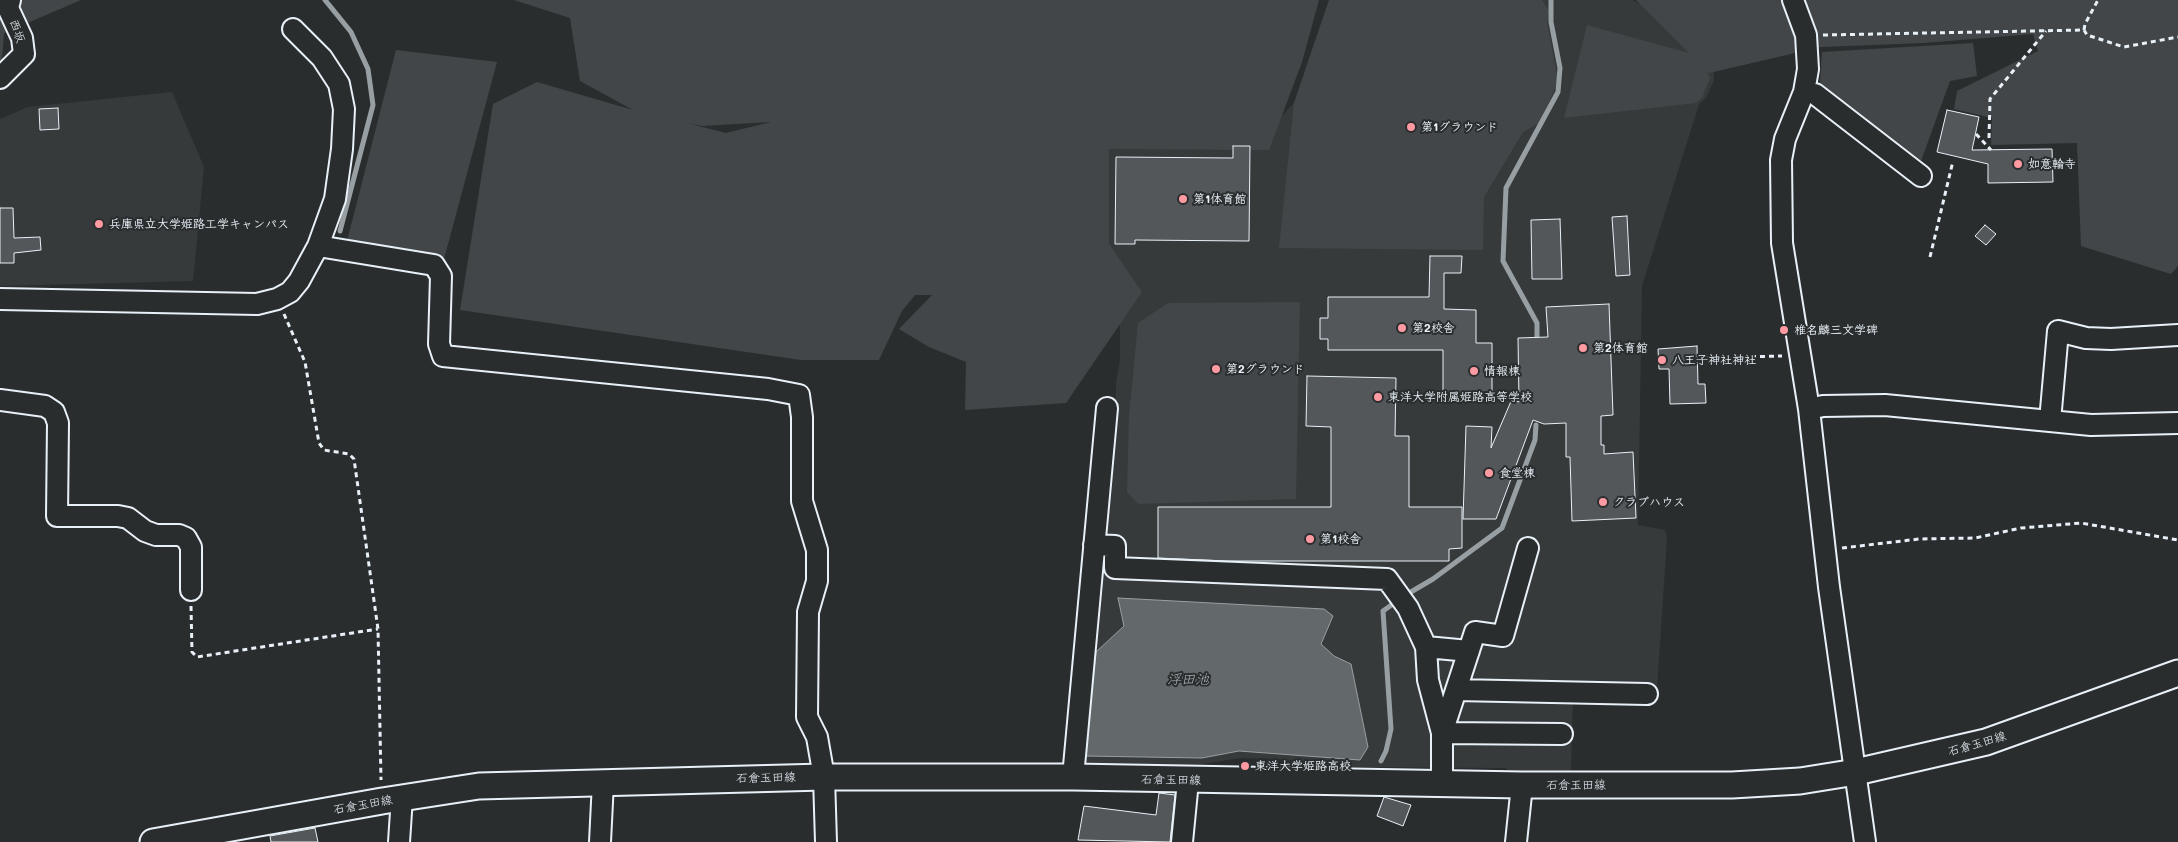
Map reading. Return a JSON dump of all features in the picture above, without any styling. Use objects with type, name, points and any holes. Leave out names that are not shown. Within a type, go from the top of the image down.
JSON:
[{"type":"main road","name":"石倉玉田線","points":[[153,842],[392,799],[479,786],[824,777],[1072,777],[1188,781],[1522,785],[1732,785],[1800,781],[1856,772],[1986,742],[2176,678]]},
{"type":"street","name":"西坂","points":[[0,78],[24,54],[22,38],[8,8],[10,0]]},
{"type":"street","points":[[1793,0],[1806,35],[1808,69],[1804,92],[1785,139],[1781,160],[1782,244],[1809,409],[1865,842]]},
{"type":"street","points":[[0,299],[257,304],[277,300],[290,292],[299,281],[318,246],[335,199],[342,149],[344,109],[339,84],[322,58],[293,30]]},
{"type":"street","points":[[1804,92],[1815,94],[1921,176]]},
{"type":"street","points":[[318,246],[434,265],[442,276],[439,344],[443,356],[748,387],[799,395],[802,417],[802,501],[817,550],[817,581],[808,612],[808,717],[817,737],[824,777],[826,842]]},
{"type":"street","points":[[2050,421],[2058,331],[2086,338],[2102,339],[2178,335]]},
{"type":"street","points":[[0,400],[45,406],[54,412],[58,423],[58,516],[118,516],[128,518],[145,531],[156,535],[179,535],[186,538],[191,547],[191,590]]},
{"type":"street","points":[[1809,409],[1823,406],[1884,405],[2091,425],[2178,423]]},
{"type":"street","points":[[1072,777],[1107,408]]},
{"type":"street","points":[[1094,545],[1115,546],[1114,568],[1387,580],[1408,608],[1426,647],[1428,680],[1442,733],[1442,784]]},
{"type":"street","points":[[1442,733],[1475,632],[1503,636],[1528,548]]},
{"type":"street","points":[[1426,647],[1469,651]]},
{"type":"street","points":[[1456,690],[1648,694]]},
{"type":"street","points":[[1442,733],[1562,734]]},
{"type":"street","points":[[1182,842],[1188,781]]},
{"type":"street","points":[[600,842],[603,782]]},
{"type":"street","points":[[1516,842],[1522,785]]},
{"type":"street","points":[[392,799],[399,842]]},
{"type":"path","points":[[2098,0],[2084,24],[2084,30],[2087,35],[2124,47],[2178,37]]},
{"type":"path","points":[[1806,35],[2084,30]]},
{"type":"path","points":[[1989,138],[1990,99],[2046,31]]},
{"type":"path","points":[[1976,134],[1991,150]]},
{"type":"path","points":[[1930,257],[1953,161]]},
{"type":"path","points":[[277,300],[304,362],[319,443],[324,450],[349,454],[354,459],[370,559],[378,629],[392,799]]},
{"type":"path","points":[[1697,358],[1800,355]]},
{"type":"path","points":[[1826,550],[1918,539],[1975,538],[2021,528],[2081,523],[2178,540]]},
{"type":"path","points":[[191,590],[192,652],[197,657],[378,629]]},
{"type":"shaded area","points":[[0,0],[81,0],[4,33],[0,86]]},
{"type":"shaded area","points":[[514,0],[1319,0],[1302,62],[1269,150],[1109,149],[1109,244],[1142,292],[1066,403],[965,410],[966,362],[929,347],[899,329],[932,295],[915,295],[902,311],[879,360],[801,360],[460,310],[493,104],[537,82],[633,110],[580,81],[570,18]],"holes":[[[771,122],[726,133],[687,123],[702,126]]]},
{"type":"shaded area","name":"東洋大学附属姫路高等学校","points":[[1329,0],[1632,0],[1688,24],[1714,74],[1714,80],[1706,98],[1699,104],[1642,286],[1638,525],[1665,530],[1667,539],[1656,703],[1573,693],[1571,775],[1512,774],[1506,768],[1345,767],[1281,759],[1240,758],[1190,766],[1085,764],[1082,761],[1100,598],[1109,457],[1116,411],[1116,383],[1120,360],[1120,283],[1105,250],[1109,148],[1264,135],[1294,103]]},
{"type":"shaded area","name":"第1グラウンド","points":[[1329,0],[1542,0],[1549,11],[1547,22],[1558,81],[1541,122],[1523,132],[1484,197],[1483,250],[1279,248],[1294,103]]},
{"type":"shaded area","points":[[1636,0],[2178,0],[2178,266],[2171,274],[2081,246],[2077,143],[1991,145],[1992,118],[1954,109],[1957,91],[2038,51],[2033,34],[1924,43],[1821,47],[1709,73],[1707,71],[1710,78],[1702,98],[1696,103],[1564,118],[1587,25],[1689,53]]},
{"type":"shaded area","points":[[1973,43],[1977,76],[1950,81],[1921,161],[1820,83],[1822,52]]},
{"type":"shaded area","points":[[396,50],[497,62],[444,259],[347,241]]},
{"type":"shaded area","name":"兵庫県立大学姫路工学キャンパス","points":[[172,92],[204,167],[193,281],[0,286],[0,119],[28,107]]},
{"type":"shaded area","name":"第2グラウンド","points":[[1300,302],[1296,499],[1138,504],[1127,492],[1129,416],[1138,323],[1168,303]]},
{"type":"water","name":"浮田池","points":[[1118,598],[1324,609],[1333,616],[1321,644],[1334,656],[1351,664],[1368,747],[1360,760],[1239,751],[1202,758],[1085,756],[1096,652],[1124,626]]},
{"type":"building","points":[[58,108],[59,129],[40,130],[39,109]]},
{"type":"building","points":[[1947,110],[1979,117],[1972,150],[2052,149],[2053,182],[1988,183],[1988,164],[1937,152]]},
{"type":"building","name":"第1体育館","points":[[1233,146],[1250,146],[1249,241],[1135,240],[1135,244],[1115,244],[1116,157],[1233,158]]},
{"type":"building","points":[[0,208],[13,208],[14,238],[40,237],[41,250],[14,253],[14,263],[0,263]]},
{"type":"building","points":[[1627,216],[1630,275],[1616,276],[1612,217]]},
{"type":"building","points":[[1560,219],[1562,279],[1532,279],[1531,220]]},
{"type":"building","points":[[1985,225],[1996,234],[1986,245],[1975,236]]},
{"type":"building","points":[[1430,256],[1462,256],[1461,273],[1444,273],[1444,309],[1476,310],[1476,343],[1492,343],[1492,399],[1443,399],[1443,350],[1328,350],[1328,339],[1320,339],[1320,318],[1328,318],[1328,297],[1429,297]]},
{"type":"building","points":[[1609,304],[1613,415],[1601,416],[1601,445],[1604,445],[1604,454],[1633,452],[1636,518],[1572,521],[1570,457],[1566,457],[1566,423],[1544,424],[1533,420],[1496,519],[1463,519],[1466,426],[1492,427],[1491,448],[1512,399],[1519,402],[1518,338],[1548,337],[1546,307]]},
{"type":"building","points":[[1697,346],[1698,384],[1705,384],[1706,403],[1670,404],[1669,369],[1659,369],[1658,349]]},
{"type":"building","points":[[1307,376],[1396,378],[1395,436],[1409,436],[1409,507],[1462,507],[1462,548],[1449,549],[1449,561],[1227,561],[1158,558],[1158,507],[1331,507],[1331,427],[1306,426]]},
{"type":"building","points":[[1159,793],[1175,795],[1170,842],[1078,840],[1084,806],[1156,815]]},
{"type":"building","points":[[1384,797],[1411,805],[1403,826],[1377,816]]},
{"type":"building","points":[[315,828],[318,842],[271,842],[270,836]]},
{"type":"waterway","points":[[325,0],[351,32],[368,69],[373,105],[340,231]]},
{"type":"waterway","points":[[1537,344],[1537,323],[1503,261],[1506,188],[1558,92],[1560,68],[1551,22],[1551,0]]},
{"type":"waterway","points":[[1404,596],[1433,579],[1502,528],[1535,440],[1536,425]]},
{"type":"waterway","points":[[1381,761],[1386,751],[1391,729],[1383,611],[1397,601]]},
{"type":"place","name":"第1グラウンド","points":[[1411,127]]},
{"type":"place","name":"如意輪寺","points":[[2018,164]]},
{"type":"place","name":"第1体育館","points":[[1183,199]]},
{"type":"place","name":"兵庫県立大学姫路工学キャンパス","points":[[99,224]]},
{"type":"place","name":"第2校舎","points":[[1402,328]]},
{"type":"place","name":"椎名麟三文学碑","points":[[1784,330]]},
{"type":"place","name":"第2体育館","points":[[1583,348]]},
{"type":"place","name":"八王子神社神社","points":[[1662,360]]},
{"type":"place","name":"第2グラウンド","points":[[1216,369]]},
{"type":"place","name":"情報棟","points":[[1474,371]]},
{"type":"place","name":"東洋大学附属姫路高等学校","points":[[1378,397]]},
{"type":"place","name":"食堂棟","points":[[1489,473]]},
{"type":"place","name":"クラブハウス","points":[[1603,502]]},
{"type":"place","name":"第1校舎","points":[[1310,539]]},
{"type":"place","name":"東洋大学姫路高校","points":[[1245,766]]}]
